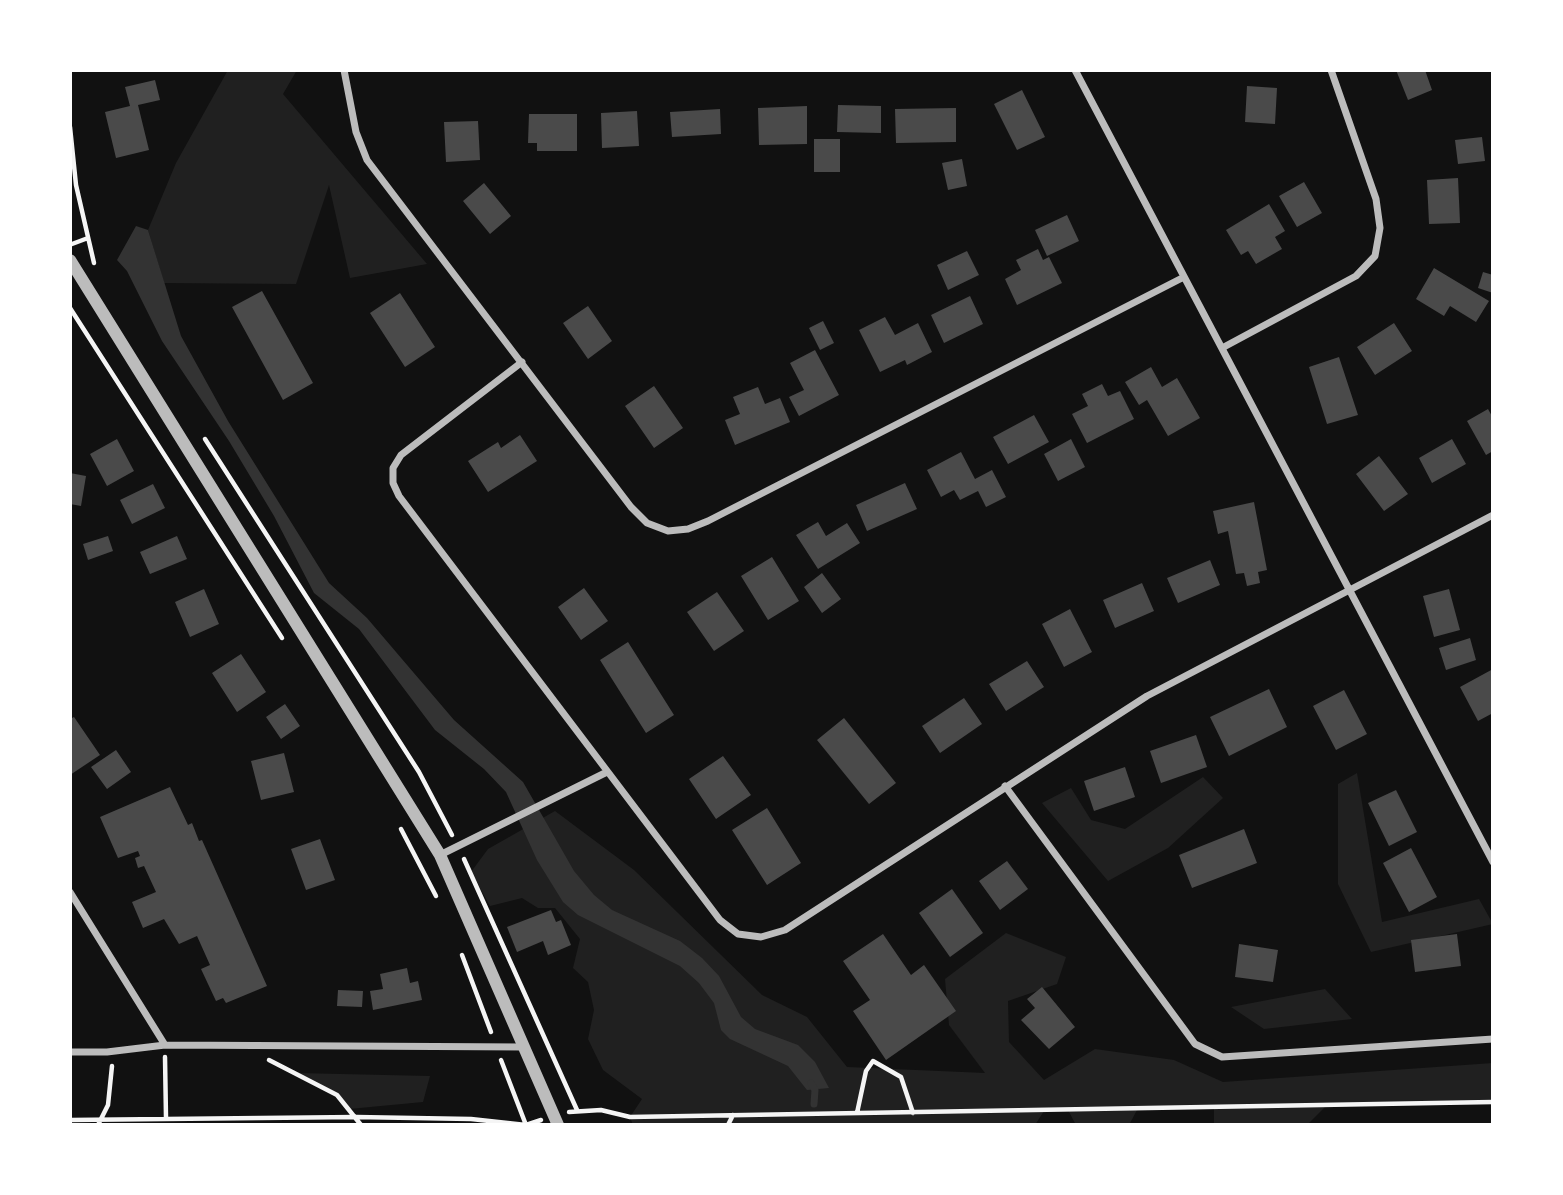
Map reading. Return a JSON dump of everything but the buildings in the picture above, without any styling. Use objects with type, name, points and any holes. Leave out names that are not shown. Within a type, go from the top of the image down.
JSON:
[{"type":"street","points":[[344,70],[356,132],[367,160],[631,507],[647,523],[667,531],[688,529],[708,521],[1185,277]]},
{"type":"street","points":[[1075,70],[1493,862]]},
{"type":"street","points":[[1222,348],[1356,276],[1375,256],[1380,228],[1376,199],[1331,70]]},
{"type":"street","points":[[70,260],[440,855],[558,1125]]},
{"type":"street","points":[[522,362],[401,455],[393,468],[393,483],[399,496],[607,772],[720,919],[738,934],[761,937],[785,930],[1147,696],[1493,515]]},
{"type":"street","points":[[440,855],[607,772]]},
{"type":"street","points":[[1005,786],[1195,1044],[1222,1057],[1493,1039]]},
{"type":"street","points":[[70,892],[165,1045]]},
{"type":"street","points":[[70,1052],[114,1051],[165,1045],[524,1047]]},
{"type":"path","points":[[70,127],[76,185],[99,273]]},
{"type":"path","points":[[70,245],[88,238]]},
{"type":"path","points":[[70,309],[285,643]]},
{"type":"path","points":[[202,436],[419,772],[448,827]]},
{"type":"path","points":[[395,818],[439,902]]},
{"type":"path","points":[[471,872],[577,1110],[601,1110],[630,1116],[1493,1102]]},
{"type":"path","points":[[458,945],[488,1024]]},
{"type":"path","points":[[165,1045],[166,1118]]},
{"type":"path","points":[[244,1047],[337,1095],[361,1125]]},
{"type":"path","points":[[100,1122],[108,1105],[114,1051]]},
{"type":"path","points":[[857,1113],[866,1071],[873,1061],[901,1077],[913,1113]]},
{"type":"path","points":[[70,1120],[100,1122],[166,1118],[356,1117],[471,1119],[526,1125],[503,1067]]},
{"type":"path","points":[[728,1125],[733,1115]]},
{"type":"shaded area","points":[[228,70],[297,70],[283,94],[427,264],[350,278],[329,185],[296,284],[164,283],[148,230],[176,163]]},
{"type":"shaded area","points":[[136,226],[148,230],[181,336],[228,421],[329,583],[367,618],[454,720],[523,782],[574,871],[594,895],[612,910],[680,941],[702,958],[719,976],[741,1017],[755,1029],[798,1045],[815,1062],[829,1088],[807,1090],[788,1066],[730,1039],[721,1030],[714,1003],[699,983],[680,966],[578,915],[563,902],[537,860],[506,792],[484,769],[435,730],[359,629],[314,593],[274,516],[229,441],[162,341],[127,271],[117,260]]},
{"type":"shaded area","points":[[1357,773],[1382,922],[1479,899],[1493,924],[1371,952],[1338,884],[1338,784]]},
{"type":"shaded area","points":[[1203,777],[1223,798],[1168,848],[1108,881],[1042,803],[1071,788],[1091,820],[1125,829]]},
{"type":"shaded area","points":[[555,811],[634,870],[762,995],[807,1017],[847,1067],[985,1073],[949,1025],[945,979],[1006,933],[1066,957],[1057,984],[1008,1001],[1009,1042],[1044,1080],[1095,1049],[1174,1060],[1223,1082],[1493,1063],[1493,1102],[1325,1107],[1307,1125],[1214,1125],[1214,1109],[1137,1110],[1129,1125],[1076,1125],[1068,1110],[1044,1111],[1035,1125],[633,1125],[630,1117],[642,1099],[603,1070],[588,1039],[594,1010],[588,982],[573,968],[580,939],[555,908],[538,908],[522,898],[490,906],[471,872],[488,849]]},
{"type":"shaded area","points":[[1325,989],[1352,1019],[1264,1029],[1231,1007]]},
{"type":"shaded area","points":[[296,1073],[430,1076],[423,1102],[349,1109],[337,1095]]},
{"type":"waterway","points":[[811,1083],[815,1090],[814,1104]]}]
